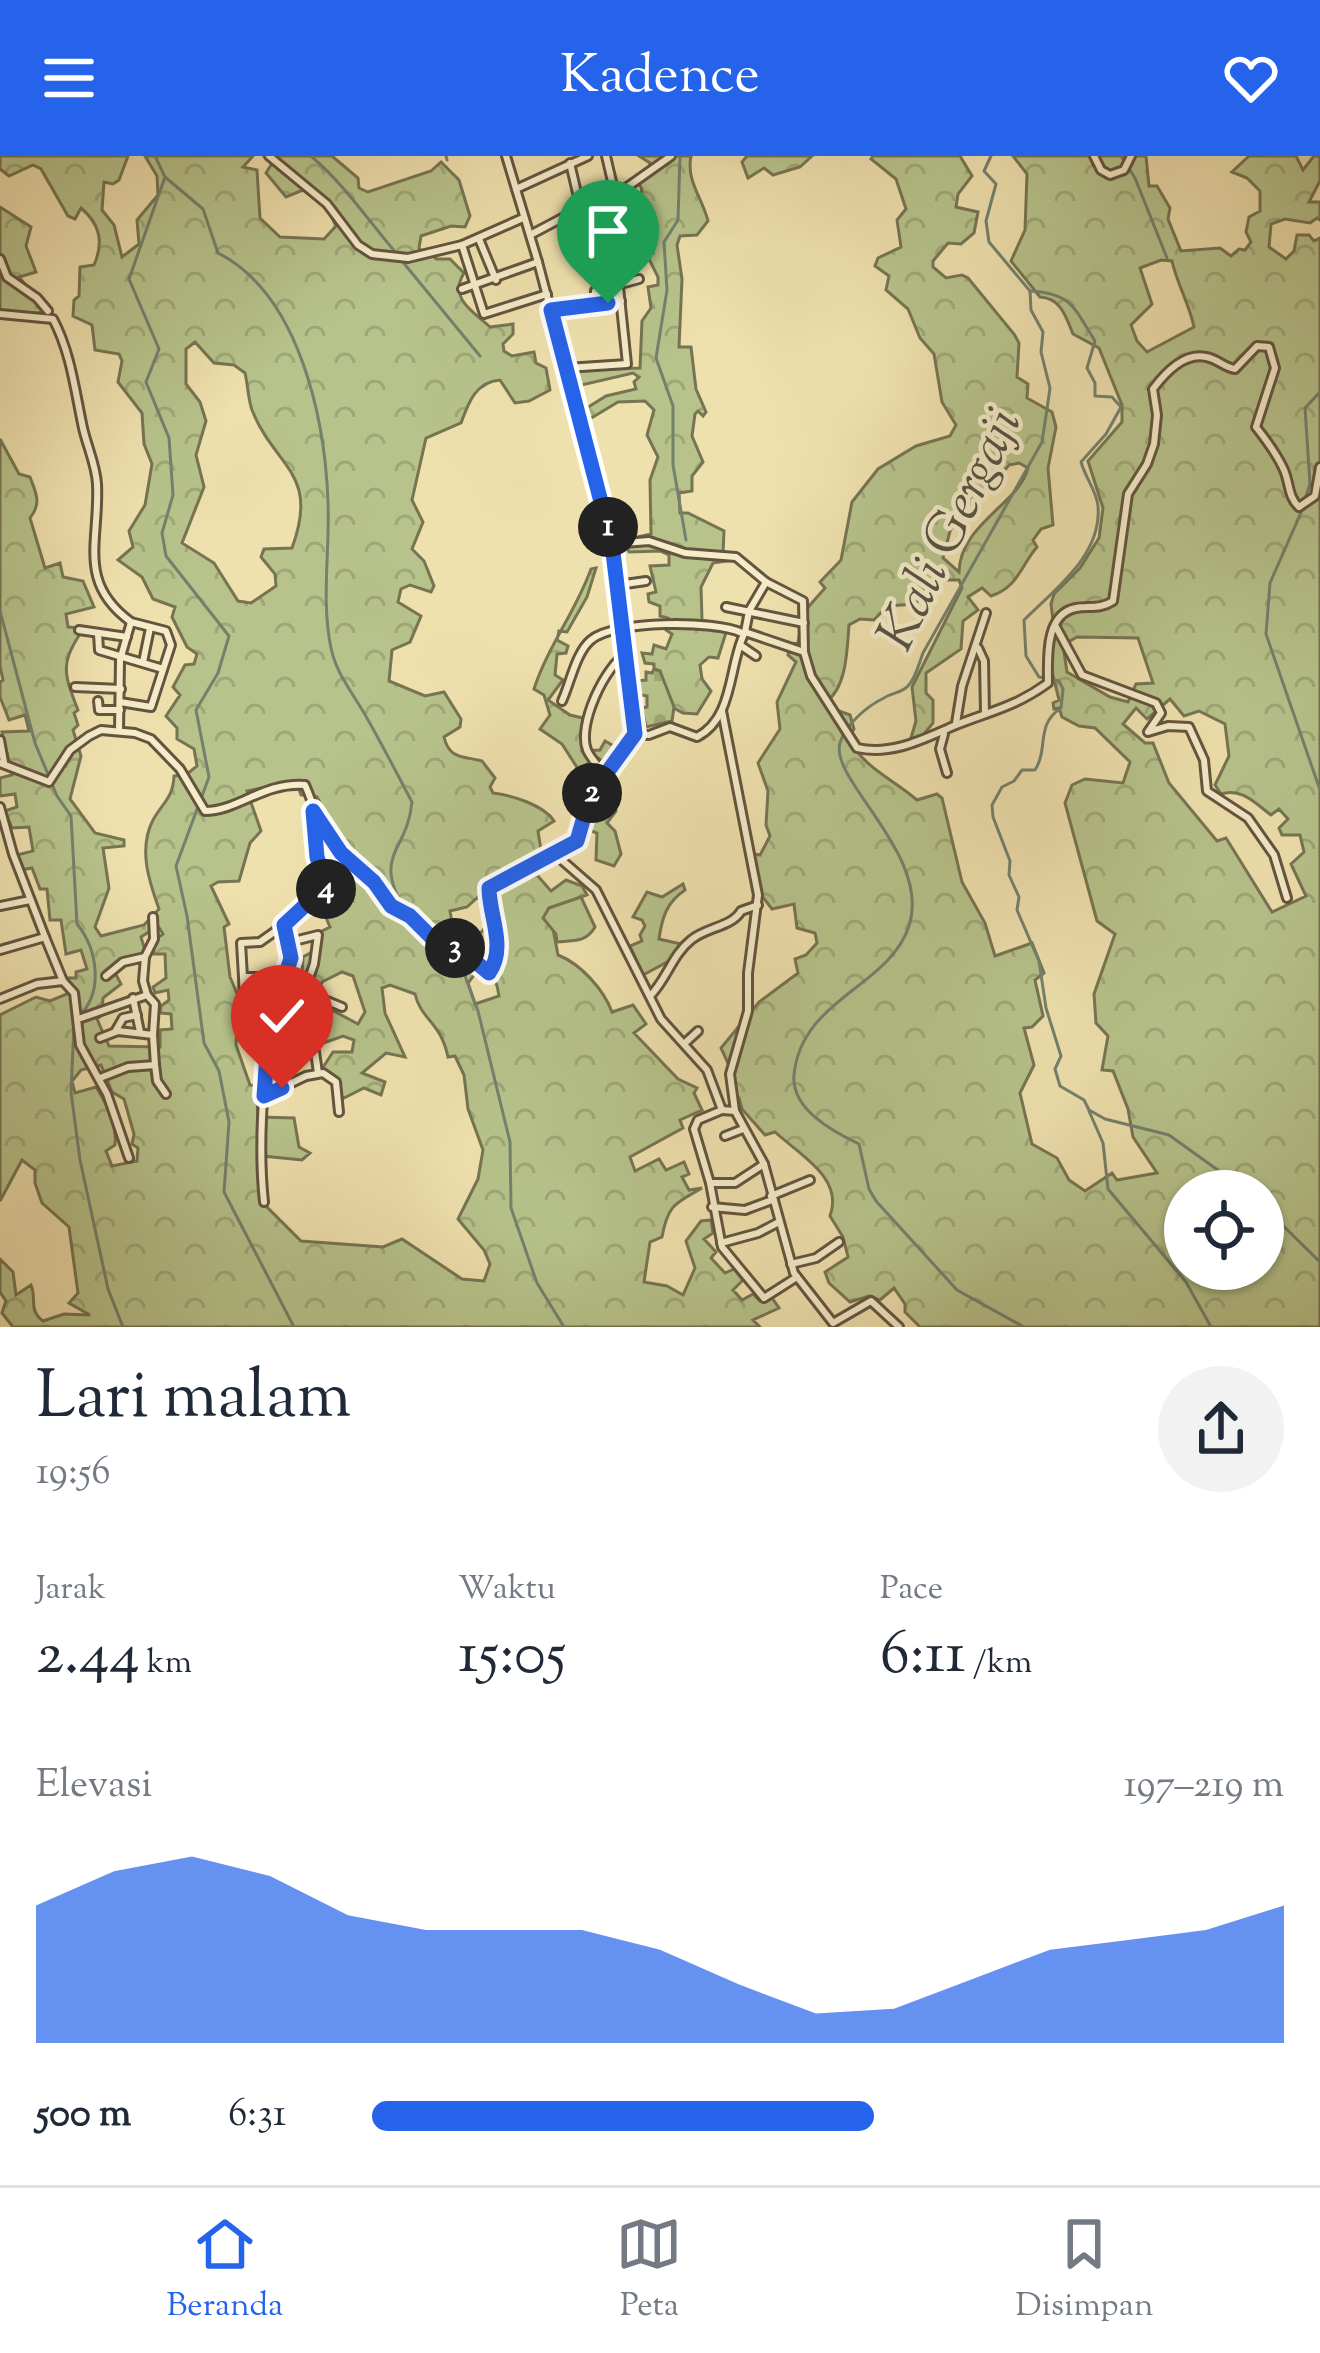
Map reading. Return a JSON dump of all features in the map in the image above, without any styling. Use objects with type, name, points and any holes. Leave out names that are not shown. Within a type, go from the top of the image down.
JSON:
[{"type":"street","points":[[269,156],[327,204],[364,250],[399,258],[462,245],[524,218]]},
{"type":"street","points":[[313,811],[341,853],[374,882],[391,906],[491,972],[497,928],[489,888],[556,855],[580,836],[590,796],[635,734],[612,544],[506,158],[516,156]]},
{"type":"street","points":[[516,189],[588,156]]},
{"type":"street","points":[[565,368],[626,365],[616,263],[616,195],[606,156]]},
{"type":"street","points":[[530,235],[616,195],[671,156]]},
{"type":"street","points":[[1094,156],[1107,174],[1125,168],[1131,156]]},
{"type":"street","points":[[570,163],[593,261],[616,263]]},
{"type":"street","points":[[479,238],[496,280]]},
{"type":"street","points":[[580,245],[615,240]]},
{"type":"street","points":[[462,245],[486,314],[547,294]]},
{"type":"street","points":[[0,259],[8,278],[47,310]]},
{"type":"street","points":[[462,289],[538,262]]},
{"type":"street","points":[[595,305],[595,291],[639,279]]},
{"type":"street","points":[[551,310],[621,301]]},
{"type":"street","points":[[0,314],[52,319],[64,344],[97,481],[93,536],[97,581],[112,607],[131,622],[171,636],[151,707],[99,710],[98,700]]},
{"type":"street","points":[[612,544],[649,542],[685,553],[736,557],[766,582],[801,599],[804,652],[811,676],[857,748],[872,751],[944,734],[956,725],[1027,699],[1048,679],[1046,650],[1067,611],[1103,607],[1113,601],[1128,494],[1154,444],[1153,389],[1181,362],[1202,355],[1235,369],[1257,346],[1269,347],[1275,368],[1256,427],[1274,449],[1292,501],[1302,507],[1315,496],[1320,467]]},
{"type":"street","points":[[618,585],[646,581]]},
{"type":"street","points":[[766,582],[748,611],[722,711],[758,905],[747,1016],[731,1065],[735,1111],[764,1165],[797,1277],[833,1323],[871,1301],[899,1327]]},
{"type":"street","points":[[726,607],[804,623]]},
{"type":"street","points":[[956,725],[971,655],[978,648],[986,613]]},
{"type":"street","points":[[119,731],[122,654],[131,622]]},
{"type":"street","points":[[562,701],[586,644],[624,626],[708,624],[804,652]]},
{"type":"street","points":[[1056,627],[1082,675],[1144,695],[1159,706],[1161,713],[1148,732],[1189,727],[1204,760],[1208,791],[1248,818],[1274,855],[1287,898]]},
{"type":"street","points":[[143,662],[150,628]]},
{"type":"street","points":[[79,630],[127,637]]},
{"type":"street","points":[[98,634],[98,650],[163,669]]},
{"type":"street","points":[[739,644],[756,656]]},
{"type":"street","points":[[978,648],[986,714]]},
{"type":"street","points":[[604,775],[587,750],[589,722],[604,677],[627,653]]},
{"type":"street","points":[[75,686],[121,689]]},
{"type":"street","points":[[635,734],[674,727],[700,736],[722,711]]},
{"type":"street","points":[[0,740],[2,762],[51,781],[70,750],[101,730],[151,740],[183,772],[200,807],[223,810],[255,793],[302,784],[307,788],[326,889],[260,942],[241,942],[243,1003],[250,1020],[309,1034]]},
{"type":"street","points":[[944,734],[940,749],[947,773]]},
{"type":"street","points":[[0,807],[30,900],[63,981],[72,988],[80,1045],[100,1078],[129,1158]]},
{"type":"street","points":[[556,855],[596,890],[664,1023],[707,1070],[722,1110]]},
{"type":"street","points":[[0,906],[30,900]]},
{"type":"street","points":[[650,996],[674,957],[693,938],[758,905]]},
{"type":"street","points":[[154,917],[154,939],[145,957],[143,981],[156,1009],[155,1066],[166,1094]]},
{"type":"street","points":[[264,1202],[264,1096],[269,1027],[287,976],[289,942],[284,925]]},
{"type":"street","points":[[289,942],[318,935],[305,1001],[318,1073]]},
{"type":"street","points":[[0,950],[45,937]]},
{"type":"street","points":[[106,976],[123,962],[145,957]]},
{"type":"street","points":[[243,977],[287,976]]},
{"type":"street","points":[[0,999],[37,984],[63,981]]},
{"type":"street","points":[[79,1017],[89,1018],[147,995]]},
{"type":"street","points":[[280,996],[305,1001],[320,998],[342,1007]]},
{"type":"street","points":[[133,998],[140,1032]]},
{"type":"street","points":[[115,1032],[122,1018],[137,1015]]},
{"type":"street","points":[[685,1043],[698,1031]]},
{"type":"street","points":[[100,1037],[115,1032],[153,1035]]},
{"type":"street","points":[[100,1078],[128,1067],[155,1066]]},
{"type":"street","points":[[264,1096],[318,1073],[329,1075],[336,1082],[339,1112]]},
{"type":"street","points":[[735,1111],[722,1110],[694,1126],[721,1244],[764,1298],[797,1277]]},
{"type":"street","points":[[725,1136],[743,1129]]},
{"type":"street","points":[[710,1183],[735,1183],[764,1165]]},
{"type":"street","points":[[712,1207],[745,1210],[810,1180]]},
{"type":"street","points":[[721,1244],[779,1222]]},
{"type":"street","points":[[791,1264],[816,1258],[839,1242]]},
{"type":"green space","points":[[0,156],[128,156],[119,180],[104,182],[102,210],[114,225],[122,257],[139,244],[137,220],[158,195],[157,176],[145,156],[253,156],[243,167],[257,170],[260,218],[280,237],[324,239],[336,226],[327,207],[303,190],[286,197],[266,173],[273,162],[264,156],[332,156],[368,192],[431,171],[441,162],[459,180],[470,216],[465,227],[451,226],[421,236],[419,248],[436,259],[450,259],[464,273],[461,298],[490,327],[513,324],[504,351],[512,356],[534,352],[536,363],[546,368],[550,390],[515,403],[500,380],[491,382],[474,395],[461,423],[426,438],[412,500],[423,522],[412,549],[424,561],[434,586],[431,592],[410,585],[401,589],[398,602],[421,616],[410,642],[392,650],[389,681],[425,696],[444,692],[461,719],[460,727],[444,737],[449,749],[482,761],[495,778],[490,787],[493,793],[535,806],[554,821],[538,831],[541,850],[524,869],[527,879],[537,875],[551,891],[566,880],[582,886],[587,895],[549,908],[558,955],[591,979],[612,1012],[633,1005],[646,1024],[634,1033],[678,1079],[697,1088],[694,1093],[702,1110],[680,1120],[683,1128],[630,1157],[635,1171],[659,1159],[666,1170],[684,1162],[689,1174],[682,1177],[689,1190],[702,1188],[675,1205],[662,1237],[650,1242],[644,1282],[683,1295],[695,1268],[686,1241],[701,1221],[711,1220],[713,1233],[704,1239],[716,1252],[711,1258],[725,1273],[734,1269],[743,1280],[733,1290],[742,1300],[753,1294],[760,1301],[772,1298],[779,1308],[753,1320],[760,1327],[13,1327],[2,1313],[6,1301],[0,1292],[0,1259],[13,1272],[16,1295],[31,1285],[34,1308],[43,1321],[64,1314],[90,1315],[69,1303],[78,1293],[69,1227],[42,1203],[35,1170],[22,1160],[0,1201],[0,1015],[36,997],[50,1001],[67,994],[68,978],[87,969],[81,950],[66,954],[61,920],[50,920],[47,889],[40,889],[32,868],[21,870],[17,855],[33,851],[29,827],[12,828],[5,811],[17,807],[15,794],[0,796],[0,778],[12,775],[2,732],[29,731],[25,715],[9,720],[0,697],[0,439],[19,474],[30,477],[34,488],[37,503],[30,518],[45,568],[60,563],[63,577],[83,581],[94,607],[66,614],[68,627],[84,628],[66,668],[78,710],[74,713],[78,725],[73,730],[81,756],[70,799],[95,833],[124,840],[124,846],[103,848],[109,888],[95,927],[101,936],[144,925],[159,909],[146,842],[153,820],[170,795],[174,776],[197,766],[194,749],[177,739],[177,728],[166,716],[180,695],[173,687],[197,654],[187,647],[172,617],[175,607],[153,599],[142,577],[118,560],[133,547],[129,531],[145,505],[152,464],[144,444],[142,413],[118,382],[119,354],[95,350],[92,325],[73,316],[80,267],[94,265],[97,257],[96,227],[81,208],[75,219],[68,216],[41,169],[33,165],[9,176],[0,169]],"holes":[[[195,342],[214,363],[234,365],[245,373],[252,410],[298,486],[301,503],[292,548],[264,549],[261,557],[275,574],[276,586],[251,603],[238,601],[214,563],[182,543],[204,487],[196,455],[206,421],[200,402],[186,384],[186,349]],[[296,781],[301,795],[317,797],[322,806],[316,809],[326,863],[328,871],[335,871],[335,884],[324,897],[330,927],[322,931],[316,950],[303,957],[302,976],[316,997],[322,982],[342,972],[353,976],[365,1012],[358,1024],[328,1008],[324,1022],[314,1021],[313,1031],[321,1044],[343,1036],[354,1040],[352,1052],[333,1052],[320,1072],[332,1079],[336,1092],[344,1098],[364,1088],[381,1095],[385,1082],[362,1073],[386,1053],[405,1057],[385,1013],[382,988],[390,985],[415,994],[448,1057],[455,1056],[483,1150],[478,1179],[458,1219],[490,1264],[484,1281],[462,1279],[402,1239],[383,1247],[301,1241],[267,1207],[262,1156],[302,1160],[310,1153],[299,1147],[294,1118],[258,1117],[256,1086],[250,1085],[236,1045],[238,1015],[255,1015],[255,1009],[242,1005],[230,977],[224,927],[229,924],[211,886],[239,881],[250,843],[261,831],[247,791]],[[478,897],[488,912],[484,929],[466,944],[488,966],[499,996],[475,1004],[468,983],[473,966],[437,945],[440,936],[453,928],[450,911],[467,907]],[[158,926],[163,934],[153,941],[154,954],[165,954],[166,978],[153,987],[155,993],[168,990],[169,1000],[160,1013],[171,1014],[172,1029],[160,1030],[160,1047],[109,1046],[97,1019],[102,1015],[103,998],[121,984],[112,967],[146,954],[141,937]],[[101,1065],[112,1092],[124,1099],[134,1134],[132,1144],[138,1148],[137,1161],[112,1166],[106,1151],[115,1145],[115,1137],[107,1108],[96,1087],[75,1093],[72,1081],[81,1070]]]},
{"type":"green space","points":[[639,156],[691,156],[693,181],[708,221],[697,235],[680,236],[677,245],[682,279],[679,347],[691,347],[696,389],[706,412],[695,414],[692,436],[703,462],[692,476],[692,491],[679,493],[680,513],[724,531],[723,554],[734,560],[713,563],[701,587],[702,620],[728,626],[718,658],[709,657],[700,665],[702,679],[711,691],[697,714],[670,706],[660,671],[645,663],[642,653],[652,654],[654,645],[666,649],[672,634],[666,630],[668,618],[660,616],[660,606],[649,602],[648,594],[656,592],[650,566],[669,565],[669,555],[615,547],[615,542],[651,534],[650,480],[658,457],[647,435],[654,410],[645,401],[618,402],[583,423],[582,411],[606,396],[636,389],[634,382],[639,377],[633,373],[573,387],[569,374],[573,370],[640,368],[642,321],[651,308],[648,287],[658,285],[658,277],[635,231],[643,211],[637,201],[642,190],[639,183],[647,177],[650,163]]},
{"type":"green space","points":[[747,156],[812,156],[800,167],[773,175],[764,168],[748,178],[742,162]]},
{"type":"green space","points":[[873,156],[960,156],[972,176],[958,194],[956,207],[978,212],[974,233],[961,244],[948,243],[933,267],[946,278],[968,278],[1014,334],[1019,343],[1017,377],[1028,384],[1027,398],[1052,412],[1056,427],[1048,468],[1053,525],[1041,529],[1033,540],[1037,547],[1007,587],[991,596],[982,588],[968,597],[978,610],[963,621],[961,649],[926,673],[933,723],[919,740],[911,738],[916,721],[912,687],[962,588],[959,580],[929,580],[916,604],[887,606],[874,620],[860,619],[849,625],[842,678],[826,702],[850,715],[854,729],[848,737],[870,765],[917,800],[937,794],[942,798],[962,882],[985,923],[995,956],[1032,943],[1044,973],[1035,980],[1043,1016],[1024,1028],[1034,1065],[1020,1093],[1032,1144],[1057,1158],[1069,1180],[1085,1191],[1112,1173],[1117,1180],[1157,1173],[1133,1137],[1113,1071],[1102,1070],[1108,1036],[1096,1023],[1094,994],[1115,934],[1097,921],[1065,803],[1072,785],[1085,779],[1123,783],[1130,762],[1095,728],[1079,726],[1062,717],[1059,708],[1054,709],[1053,703],[1059,700],[1048,655],[1054,594],[1080,568],[1099,538],[1103,508],[1088,461],[1122,422],[1122,405],[1099,348],[1073,334],[1058,305],[1040,297],[1011,261],[1025,230],[1027,174],[1013,156],[1146,156],[1149,186],[1157,186],[1170,208],[1168,219],[1181,251],[1220,248],[1231,256],[1251,242],[1246,232],[1249,217],[1260,211],[1260,191],[1232,172],[1249,156],[1296,156],[1303,170],[1314,156],[1320,156],[1320,181],[1309,202],[1320,202],[1320,220],[1285,219],[1271,224],[1269,247],[1286,259],[1294,251],[1297,235],[1309,235],[1314,241],[1320,238],[1320,1327],[920,1327],[905,1312],[894,1288],[880,1300],[869,1296],[850,1302],[829,1283],[825,1272],[848,1257],[830,1216],[833,1202],[825,1179],[775,1132],[765,1135],[734,1097],[733,1074],[721,1048],[759,1002],[798,973],[795,959],[817,943],[815,933],[797,928],[794,904],[772,909],[755,887],[749,853],[760,855],[770,836],[768,791],[758,763],[780,729],[777,702],[796,662],[788,655],[791,644],[798,643],[803,613],[825,588],[820,582],[841,560],[852,502],[878,469],[916,446],[950,436],[956,425],[942,402],[934,354],[920,338],[908,309],[886,290],[889,276],[875,266],[878,258],[901,247],[897,220],[906,209],[896,179]],"holes":[[[1172,261],[1194,327],[1147,352],[1131,325],[1152,304],[1140,268]],[[1009,465],[1028,468],[1023,481],[969,540],[959,572],[943,558],[950,531],[966,506],[982,497]],[[1077,637],[1138,638],[1153,683],[1136,684],[1128,702],[1067,672],[1063,645]],[[1170,699],[1184,716],[1199,711],[1225,724],[1229,756],[1215,785],[1221,794],[1242,795],[1271,815],[1279,809],[1288,819],[1279,828],[1282,835],[1300,835],[1304,852],[1291,864],[1306,896],[1272,912],[1226,838],[1217,841],[1169,783],[1153,743],[1145,743],[1123,724],[1136,708],[1147,719]]]},
{"type":"green space","points":[[0,207],[31,227],[26,246],[36,272],[19,277],[46,310],[39,318],[0,311]]},
{"type":"green space","points":[[596,568],[587,597],[567,632],[561,631],[591,569]]},
{"type":"green space","points":[[558,637],[568,646],[566,653],[557,654],[555,675],[563,680],[548,700],[570,715],[587,719],[582,751],[600,750],[605,741],[619,749],[607,764],[598,758],[578,769],[562,744],[540,729],[550,715],[544,695],[534,689]]},
{"type":"green space","points":[[660,671],[674,707],[672,721],[646,727],[642,708],[647,707],[647,696],[635,694],[634,681],[646,680],[646,672]]},
{"type":"green space","points":[[596,802],[612,802],[616,811],[607,823],[615,831],[621,854],[614,866],[596,860],[597,833],[586,829]]},
{"type":"green space","points":[[683,884],[685,890],[666,911],[659,939],[681,944],[669,961],[643,975],[630,946],[642,941],[645,926],[633,917],[647,892],[662,897]]},
{"type":"green space","points":[[581,897],[595,927],[583,938],[557,942],[543,918],[549,908]]},
{"type":"waterway","points":[[155,156],[165,177],[129,279],[159,349],[146,382],[169,438],[173,495],[162,533],[166,556],[229,636],[218,673],[196,710],[209,777],[176,866],[204,1043],[219,1071],[229,1122],[224,1192],[294,1327]]},
{"type":"waterway","points":[[311,156],[396,253]]},
{"type":"waterway","points":[[446,156],[447,160]]},
{"type":"waterway","points":[[680,156],[678,220],[664,242],[667,290],[656,358],[673,406],[673,465],[686,540]]},
{"type":"waterway","name":"Kali Gergaji","points":[[991,156],[984,171],[996,184],[986,221],[989,242],[1030,291],[1031,310],[1043,332],[1041,352],[1050,388],[1042,442],[923,653],[911,683],[864,711],[840,743],[849,777],[906,873],[912,899],[909,926],[884,964],[812,1028],[800,1049],[794,1075],[806,1108],[859,1144],[876,1201],[957,1290],[1024,1327]]},
{"type":"waterway","points":[[1121,156],[1135,178],[1167,258]]},
{"type":"waterway","points":[[165,177],[203,209],[218,253],[246,272],[269,297],[302,361],[326,469],[331,648],[340,674],[412,802],[391,865],[391,877],[406,912]]},
{"type":"waterway","points":[[402,261],[480,356]]},
{"type":"waterway","points":[[1031,291],[1056,295],[1077,311],[1095,341],[1087,368],[1095,396],[1112,397],[1121,407],[1106,434],[1081,462],[1098,506],[1093,540],[1063,583],[1024,620],[1026,656],[1039,677],[1059,681],[1061,708],[1045,729],[1035,770],[1022,770],[1002,787],[992,805],[993,817],[1010,861],[1009,875],[1019,897],[1017,910],[1039,961],[1046,1008],[1061,1056],[1055,1069],[1060,1086],[1105,1119],[1169,1135],[1218,1170]]},
{"type":"waterway","points":[[1305,499],[1310,484],[1305,408],[1320,392]]},
{"type":"waterway","points":[[1303,508],[1270,583],[1266,634],[1320,790]]},
{"type":"waterway","points":[[0,611],[35,743],[57,796],[71,816],[77,924],[90,946],[95,971],[92,996],[78,1017]]},
{"type":"waterway","points":[[423,934],[462,968],[478,1011],[510,1142],[511,1208],[537,1283],[564,1327]]},
{"type":"waterway","points":[[74,1025],[71,1092],[80,1160],[108,1289],[123,1327]]},
{"type":"waterway","points":[[1089,1111],[1103,1143],[1108,1189],[1186,1282],[1211,1327]]},
{"type":"waterway","points":[[1284,1227],[1320,1262]]},
{"type":"route","points":[[282,1088],[264,1096],[269,1027],[291,958],[284,925],[326,886],[317,857],[313,811],[341,853],[374,882],[391,906],[489,973],[495,965],[497,928],[489,888],[577,841],[590,796],[635,734],[612,544],[551,310],[608,303]]}]
